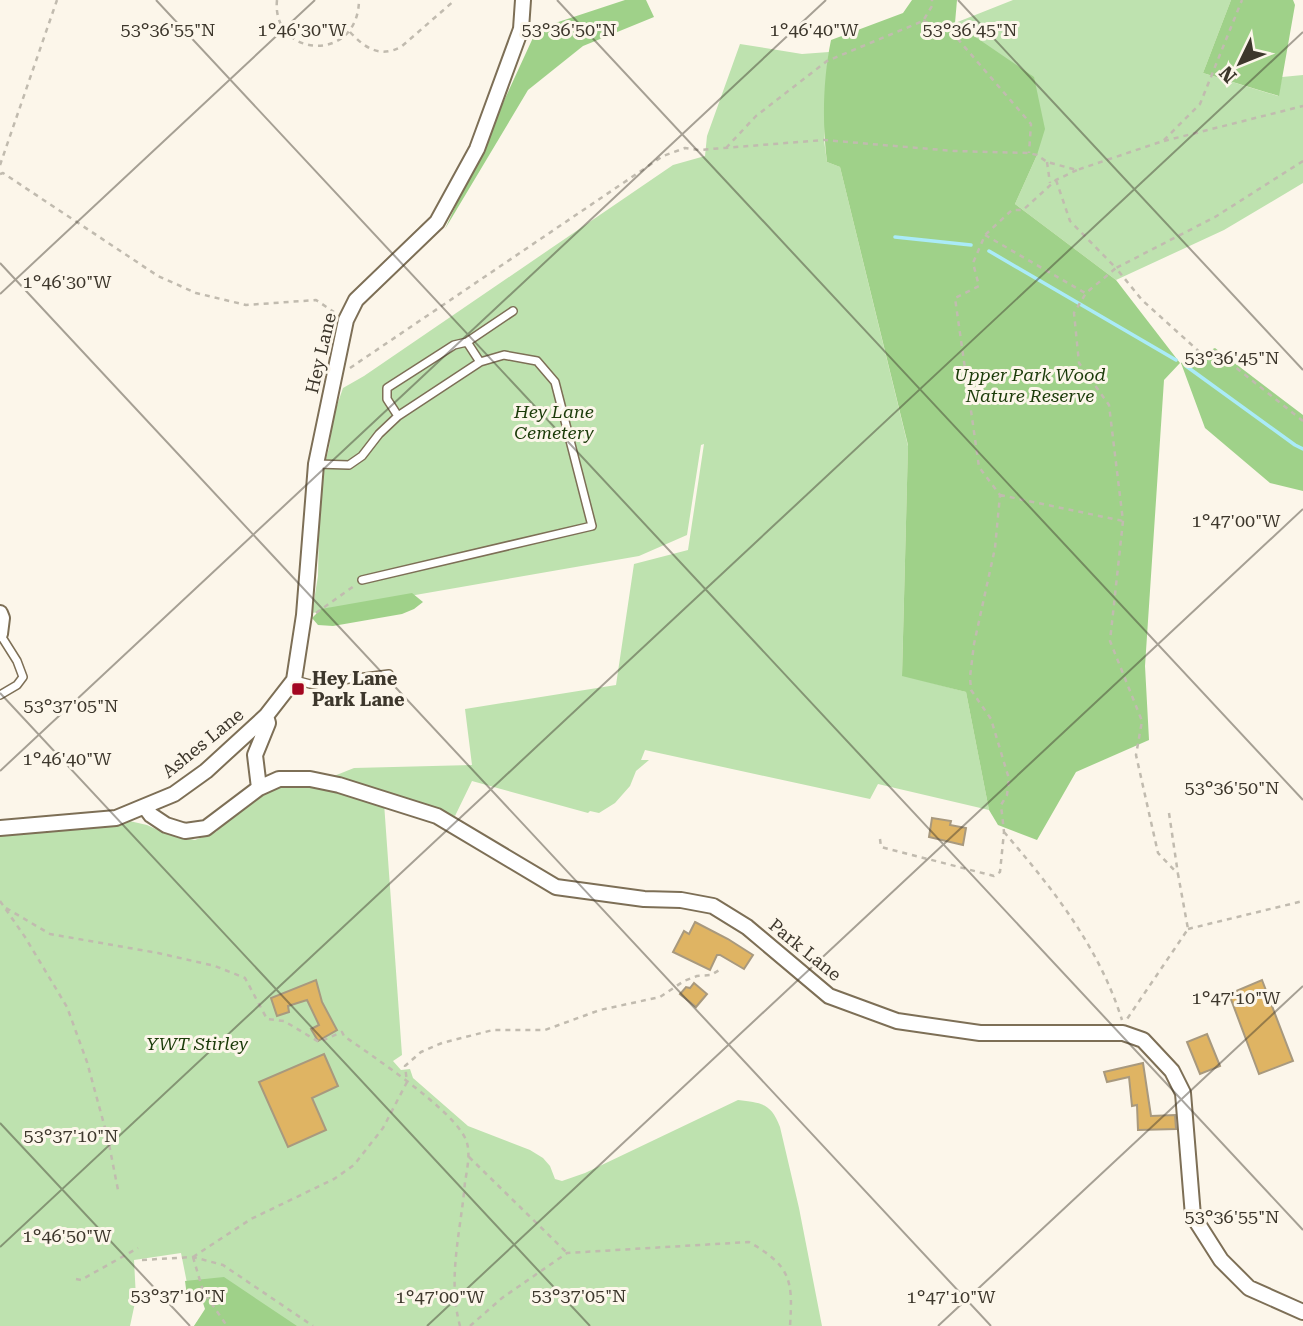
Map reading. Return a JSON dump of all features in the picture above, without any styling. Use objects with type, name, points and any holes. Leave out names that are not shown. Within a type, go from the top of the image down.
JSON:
[{"type":"street","name":"Hey Lane","points":[[266,716],[294,680],[304,615],[316,464],[346,320],[356,300],[437,222],[477,149],[521,29],[523,0]]},
{"type":"street","points":[[0,613],[0,634]]},
{"type":"street","points":[[259,788],[255,755],[268,723],[266,716]]},
{"type":"street","name":"Ashes Lane","points":[[0,828],[116,818],[145,807],[174,794],[206,771],[266,716]]},
{"type":"street","name":"Park Lane","points":[[145,807],[151,815],[166,825],[185,831],[206,828],[259,788],[279,779],[310,779],[339,785],[438,816],[556,887],[644,899],[681,900],[713,906],[747,927],[829,996],[897,1021],[981,1033],[1123,1033],[1143,1040],[1172,1071],[1182,1093],[1193,1216],[1222,1260],[1249,1287],[1303,1312]]},
{"type":"lane","points":[[398,416],[387,399],[387,388],[454,345],[467,342],[513,311]]},
{"type":"lane","points":[[467,342],[480,362]]},
{"type":"lane","points":[[316,464],[349,464],[362,456],[398,416],[480,362],[504,355],[537,361],[555,382],[592,526],[362,580]]},
{"type":"lane","points":[[0,634],[17,661],[23,677],[0,695]]},
{"type":"lane","points":[[294,680],[310,684],[389,674]]},
{"type":"path","points":[[0,164],[57,0]]},
{"type":"path","points":[[277,0],[278,18],[294,40],[307,46],[321,47],[334,44],[349,32],[359,13],[359,0]]},
{"type":"path","points":[[349,32],[371,50],[391,52],[401,47],[455,0]]},
{"type":"path","points":[[726,148],[756,116],[827,61],[923,21],[932,6],[932,0]]},
{"type":"path","points":[[1163,141],[1200,104],[1242,0]]},
{"type":"path","points":[[923,21],[950,30],[1031,124],[1029,153]]},
{"type":"path","points":[[1123,522],[1000,495],[979,467],[955,298],[979,286],[973,263],[985,234],[1012,210],[1023,210],[1056,180],[1077,170],[1163,141],[1303,106]]},
{"type":"path","points":[[335,368],[348,370],[663,156],[685,148],[699,150],[824,140],[954,151],[1029,153],[1047,162],[1077,170]]},
{"type":"path","points":[[1178,874],[1158,853],[1136,755],[1142,721],[1110,640],[1123,522],[1109,405],[1079,363],[1073,313],[1086,293],[1116,268],[1215,217],[1303,161]]},
{"type":"path","points":[[1047,162],[1050,185]]},
{"type":"path","points":[[0,174],[3,173],[158,276],[196,293],[246,306],[316,300],[346,320]]},
{"type":"path","points":[[1056,180],[1070,221],[1116,268],[1142,300],[1204,356],[1215,351],[1303,421]]},
{"type":"path","points":[[985,234],[1086,293]]},
{"type":"path","points":[[880,839],[881,847],[994,876],[1000,872],[1003,832],[1000,805],[1007,795],[1009,779],[991,719],[971,690],[970,677],[974,644],[995,548],[1000,495]]},
{"type":"path","points":[[304,615],[315,615],[362,580]]},
{"type":"path","points":[[1169,813],[1188,929]]},
{"type":"path","points":[[1003,832],[1062,901],[1087,941],[1113,992],[1123,1024],[1188,929],[1303,901]]},
{"type":"path","points":[[0,901],[67,1007],[87,1062],[108,1139],[118,1190]]},
{"type":"path","points":[[6,908],[50,934],[158,953],[225,970],[244,978],[267,1019],[284,1021],[319,1042],[342,1032],[427,1097],[466,1140],[468,1155],[453,1272],[454,1304],[460,1326]]},
{"type":"path","points":[[193,1257],[251,1219],[334,1179],[354,1165],[383,1128],[407,1082],[405,1066],[421,1052],[442,1043],[493,1030],[545,1030],[600,1010],[660,997],[684,981],[711,975],[720,969]]},
{"type":"path","points":[[468,1155],[567,1253]]},
{"type":"path","points":[[470,1326],[502,1298],[567,1253],[749,1242],[772,1255],[787,1274],[792,1298],[790,1326]]},
{"type":"path","points":[[76,1279],[82,1280],[138,1248]]},
{"type":"path","points":[[193,1257],[204,1291],[227,1326]]},
{"type":"path","points":[[142,1260],[193,1257],[223,1265],[313,1326]]},
{"type":"green space","points":[[625,0],[646,0],[654,17],[583,46],[528,90],[445,229],[537,29]]},
{"type":"green space","name":"Upper Park Wood Nature Reserve","points":[[912,0],[957,0],[955,23],[1034,77],[1045,129],[1037,155],[1015,204],[1116,280],[1180,363],[1164,380],[1145,666],[1149,740],[1076,772],[1037,840],[998,825],[989,810],[966,692],[902,676],[908,445],[840,167],[827,162],[824,101],[831,40],[903,13]]},
{"type":"green space","points":[[1013,0],[1231,0],[1203,73],[1278,96],[1282,77],[1303,75],[1303,183],[1224,230],[1116,280],[1015,204],[1037,155],[955,23]]},
{"type":"green space","points":[[1231,0],[1293,0],[1295,5],[1279,96],[1203,73]]},
{"type":"green space","name":"Hey Lane Cemetery","points":[[740,44],[802,54],[829,52],[824,140],[827,162],[840,167],[908,446],[902,675],[966,692],[989,810],[878,784],[870,799],[645,750],[641,760],[649,760],[636,771],[630,786],[615,803],[599,813],[588,813],[472,781],[455,816],[334,776],[354,768],[472,765],[465,709],[616,685],[634,564],[688,550],[704,444],[701,445],[687,535],[639,556],[312,613],[318,576],[320,481],[329,448],[333,417],[343,388],[673,165],[705,156],[707,136]]},
{"type":"green space","points":[[1215,348],[1303,415],[1303,491],[1270,483],[1205,428],[1181,363]]},
{"type":"green space","points":[[412,593],[423,602],[402,614],[333,626],[318,625],[312,618],[321,609]]},
{"type":"green space","name":"YWT Stirley","points":[[306,783],[384,803],[402,1055],[393,1061],[401,1070],[410,1069],[413,1078],[468,1126],[530,1150],[543,1158],[550,1166],[555,1179],[562,1181],[585,1173],[738,1100],[765,1106],[773,1113],[780,1127],[822,1326],[194,1326],[207,1308],[207,1303],[187,1283],[181,1253],[134,1260],[136,1298],[130,1326],[0,1326],[0,835],[105,826],[125,820],[147,825],[169,835],[195,840],[216,832],[263,790],[280,784]]},
{"type":"green space","points":[[224,1277],[297,1326],[194,1326],[205,1309],[203,1303],[187,1296],[185,1281]]},
{"type":"building","points":[[932,818],[951,821],[950,825],[966,828],[963,845],[929,837]]},
{"type":"building","points":[[695,922],[753,955],[744,969],[717,955],[710,970],[673,952],[684,931],[689,934]]},
{"type":"building","points":[[316,980],[322,1002],[337,1030],[318,1041],[311,1029],[319,1025],[307,1000],[288,1006],[289,1012],[277,1016],[271,998]]},
{"type":"building","points":[[1262,980],[1293,1061],[1259,1074],[1229,994]]},
{"type":"building","points":[[694,983],[707,994],[696,1007],[680,994]]},
{"type":"building","points":[[1207,1034],[1220,1066],[1200,1074],[1187,1042]]},
{"type":"building","points":[[324,1054],[338,1086],[312,1098],[326,1130],[288,1147],[259,1082]]},
{"type":"building","points":[[1143,1063],[1151,1116],[1175,1115],[1176,1129],[1138,1130],[1137,1105],[1132,1106],[1129,1077],[1107,1082],[1104,1072]]},
{"type":"waterway","points":[[895,237],[971,245]]},
{"type":"waterway","points":[[989,251],[1176,360]]},
{"type":"waterway","points":[[1186,366],[1303,449]]},
{"type":"place","name":"Hey Lane Park Lane","points":[[298,689]]}]
